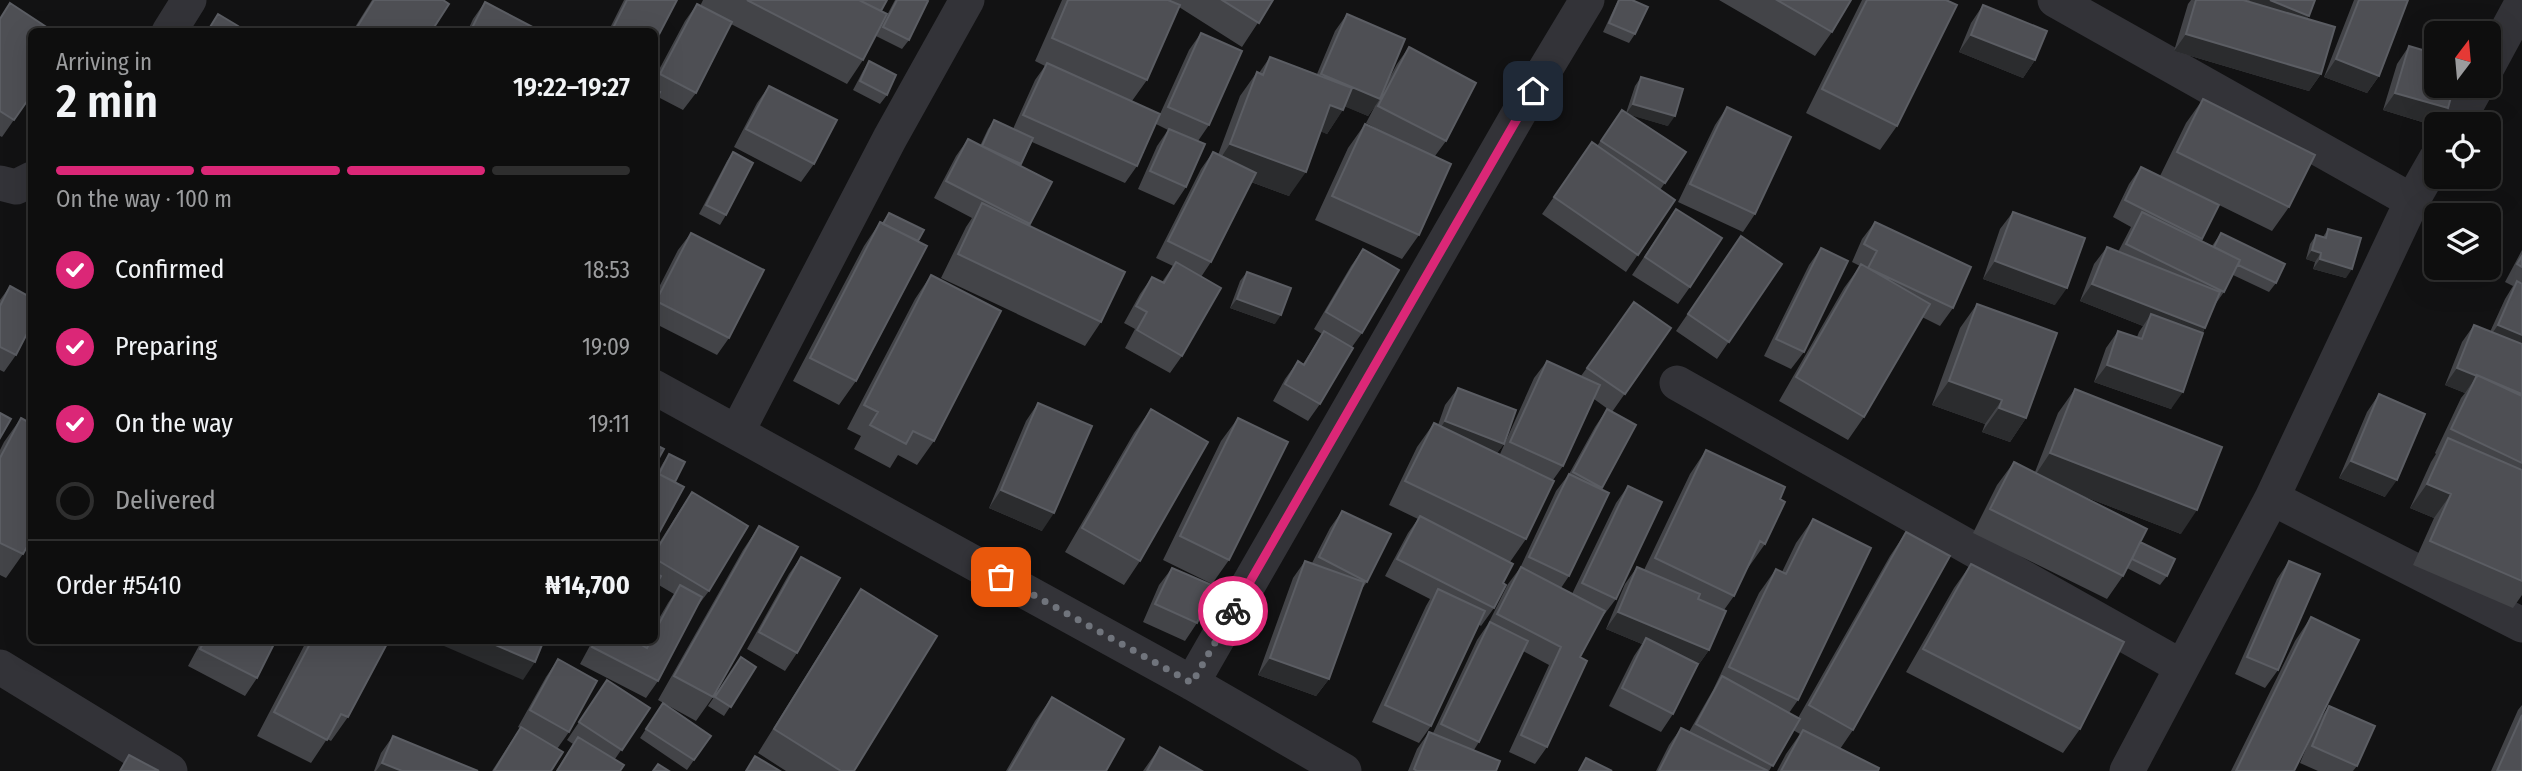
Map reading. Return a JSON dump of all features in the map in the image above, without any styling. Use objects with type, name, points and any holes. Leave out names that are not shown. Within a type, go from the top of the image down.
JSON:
[{"type":"street","points":[[737,432],[890,138],[967,0]]},
{"type":"street","points":[[1192,683],[1519,113],[1587,0]]},
{"type":"street","points":[[2055,0],[2413,201]]},
{"type":"street","points":[[2501,53],[2514,40],[2522,3]]},
{"type":"street","points":[[0,183],[16,187],[28,181]]},
{"type":"street","points":[[2127,771],[2272,498],[2424,181]]},
{"type":"street","points":[[1677,383],[2182,667]]},
{"type":"street","points":[[658,389],[1192,683],[1345,771]]},
{"type":"street","points":[[2272,498],[2522,625]]},
{"type":"street","points":[[0,667],[170,771]]},
{"type":"building","points":[[374,0],[443,0],[449,4],[434,28],[356,28]]},
{"type":"building","points":[[627,0],[677,0],[658,36],[658,28],[613,28]]},
{"type":"building","points":[[747,0],[859,0],[887,14],[863,60]]},
{"type":"building","points":[[859,0],[887,0],[881,11]]},
{"type":"building","points":[[897,0],[928,1],[909,40],[883,27]]},
{"type":"building","points":[[1068,0],[1168,0],[1180,5],[1147,80],[1052,38]]},
{"type":"building","points":[[1222,0],[1273,0],[1259,23]]},
{"type":"building","points":[[1619,0],[1632,0],[1648,7],[1635,34],[1609,23]]},
{"type":"building","points":[[1777,0],[1851,0],[1832,32]]},
{"type":"building","points":[[1867,0],[1946,0],[1957,5],[1897,126],[1822,89]]},
{"type":"building","points":[[2196,0],[2243,0],[2335,27],[2321,74],[2186,34]]},
{"type":"building","points":[[2270,0],[2315,0],[2309,16]]},
{"type":"building","points":[[2359,0],[2408,0],[2379,76],[2336,59]]},
{"type":"building","points":[[485,2],[534,28],[472,28]]},
{"type":"building","points":[[10,3],[48,28],[28,28],[28,100],[14,120],[0,111],[0,19]]},
{"type":"building","points":[[697,4],[732,22],[696,93],[660,74]]},
{"type":"building","points":[[1983,5],[2047,31],[2035,60],[1971,35]]},
{"type":"building","points":[[218,14],[238,26],[237,28],[209,28]]},
{"type":"building","points":[[1347,14],[1405,39],[1380,99],[1321,74]]},
{"type":"building","points":[[1201,33],[1242,51],[1209,125],[1168,107]]},
{"type":"building","points":[[2409,46],[2424,50],[2424,98],[2451,98],[2448,108],[2395,93]]},
{"type":"building","points":[[1409,47],[1476,83],[1446,141],[1378,106]]},
{"type":"building","points":[[1270,57],[1352,88],[1343,110],[1330,105],[1306,172],[1230,144],[1257,72],[1263,75]]},
{"type":"building","points":[[869,61],[896,75],[887,95],[860,81]]},
{"type":"building","points":[[1047,63],[1160,114],[1137,166],[1023,115]]},
{"type":"building","points":[[1641,77],[1683,89],[1675,116],[1633,104]]},
{"type":"building","points":[[769,86],[837,120],[814,164],[746,129]]},
{"type":"building","points":[[2203,99],[2315,155],[2289,207],[2177,152]]},
{"type":"building","points":[[1727,107],[1791,137],[1755,214],[1690,184]]},
{"type":"building","points":[[1622,110],[1686,152],[1665,183],[1601,141]]},
{"type":"building","points":[[994,120],[1033,138],[1021,164],[982,146]]},
{"type":"building","points":[[1365,124],[1451,164],[1419,235],[1332,196]]},
{"type":"building","points":[[1169,129],[1205,144],[1186,187],[1150,171]]},
{"type":"building","points":[[968,139],[1052,182],[1030,224],[946,181]]},
{"type":"building","points":[[1592,142],[1675,200],[1638,255],[1554,197]]},
{"type":"building","points":[[733,152],[753,163],[726,215],[706,205]]},
{"type":"building","points":[[1213,152],[1256,173],[1211,262],[1168,241]]},
{"type":"building","points":[[2141,167],[2219,205],[2202,239],[2125,200]]},
{"type":"building","points":[[982,203],[1125,272],[1101,322],[958,254]]},
{"type":"building","points":[[1676,209],[1722,238],[1690,287],[1645,257]]},
{"type":"building","points":[[2013,212],[2085,238],[2067,288],[1995,261]]},
{"type":"building","points":[[2142,212],[2240,260],[2224,292],[2126,244]]},
{"type":"building","points":[[889,213],[924,230],[918,241],[883,224]]},
{"type":"building","points":[[880,222],[927,246],[856,381],[810,358]]},
{"type":"building","points":[[1875,222],[1971,267],[1953,308],[1868,268],[1877,251],[1864,244]]},
{"type":"building","points":[[2328,229],[2361,238],[2352,269],[2320,259],[2321,253],[2312,250],[2316,235],[2326,238]]},
{"type":"building","points":[[691,233],[764,270],[729,338],[658,302],[658,297]]},
{"type":"building","points":[[2221,233],[2285,264],[2276,283],[2238,265],[2240,260],[2214,247]]},
{"type":"building","points":[[1741,236],[1782,264],[1729,342],[1688,314]]},
{"type":"building","points":[[2107,247],[2220,292],[2205,328],[2092,284]]},
{"type":"building","points":[[1821,248],[1848,261],[1804,352],[1776,339]]},
{"type":"building","points":[[1363,249],[1399,270],[1362,333],[1326,312]]},
{"type":"building","points":[[1176,262],[1221,288],[1182,356],[1137,330],[1147,312],[1136,306],[1152,277],[1164,283]]},
{"type":"building","points":[[1861,264],[1930,304],[1864,417],[1796,377]]},
{"type":"building","points":[[1247,272],[1291,288],[1281,315],[1237,299]]},
{"type":"building","points":[[931,275],[1001,311],[934,441],[913,431],[906,444],[870,425],[878,412],[864,405]]},
{"type":"building","points":[[2517,281],[2522,284],[2522,335],[2498,325]]},
{"type":"building","points":[[10,286],[28,296],[28,332],[16,355],[0,347],[0,306]]},
{"type":"building","points":[[1634,302],[1671,328],[1625,394],[1587,368]]},
{"type":"building","points":[[1977,304],[2057,333],[2026,418],[1999,408],[2002,400],[1949,381]]},
{"type":"building","points":[[2151,314],[2203,333],[2183,392],[2107,365],[2118,331],[2142,339]]},
{"type":"building","points":[[2474,325],[2522,344],[2522,394],[2457,368]]},
{"type":"building","points":[[1324,331],[1353,348],[1320,404],[1285,384],[1298,361],[1304,365]]},
{"type":"building","points":[[1547,361],[1600,385],[1563,466],[1510,442]]},
{"type":"building","points":[[2477,375],[2522,396],[2522,463],[2451,429]]},
{"type":"building","points":[[1458,388],[1516,410],[1504,444],[1445,421]]},
{"type":"building","points":[[2075,389],[2222,447],[2197,510],[2050,453]]},
{"type":"building","points":[[2379,394],[2425,414],[2397,480],[2351,461]]},
{"type":"building","points":[[1038,403],[1092,426],[1054,513],[1001,490]]},
{"type":"building","points":[[1151,409],[1208,442],[1140,561],[1082,528]]},
{"type":"building","points":[[1607,409],[1636,425],[1602,488],[1573,472]]},
{"type":"building","points":[[0,413],[11,419],[0,438]]},
{"type":"building","points":[[21,418],[28,422],[28,545],[23,554],[0,543],[0,458]]},
{"type":"building","points":[[1238,418],[1288,442],[1229,560],[1180,536]]},
{"type":"building","points":[[1434,423],[1554,481],[1526,539],[1405,481]]},
{"type":"building","points":[[2448,438],[2522,470],[2522,581],[2430,541],[2451,494],[2427,484]]},
{"type":"building","points":[[658,446],[664,449],[658,460]]},
{"type":"building","points":[[1706,450],[1785,487],[1780,499],[1785,502],[1765,544],[1760,541],[1734,596],[1655,558]]},
{"type":"building","points":[[669,454],[685,462],[675,482],[659,474]]},
{"type":"building","points":[[2014,462],[2147,529],[2123,576],[1990,509]]},
{"type":"building","points":[[1569,474],[1609,493],[1569,576],[1529,557]]},
{"type":"building","points":[[658,476],[684,487],[658,535]]},
{"type":"building","points":[[1628,486],[1662,502],[1616,599],[1582,583]]},
{"type":"building","points":[[692,492],[748,526],[709,591],[658,560],[658,547]]},
{"type":"building","points":[[1342,511],[1391,534],[1367,582],[1319,557]]},
{"type":"building","points":[[1420,516],[1513,564],[1494,608],[1397,559]]},
{"type":"building","points":[[1813,519],[1871,548],[1798,700],[1729,667],[1776,569],[1786,574]]},
{"type":"building","points":[[759,526],[798,547],[713,697],[674,676]]},
{"type":"building","points":[[1906,532],[1950,556],[1853,730],[1809,705]]},
{"type":"building","points":[[2140,542],[2175,559],[2167,576],[2132,559]]},
{"type":"building","points":[[801,557],[840,578],[797,653],[759,632]]},
{"type":"building","points":[[1305,561],[1364,582],[1329,679],[1270,658]]},
{"type":"building","points":[[2289,561],[2320,574],[2278,670],[2247,657]]},
{"type":"building","points":[[1971,564],[2124,642],[2080,729],[1923,649]]},
{"type":"building","points":[[1521,567],[1605,611],[1580,657],[1587,661],[1547,747],[1521,735],[1561,647],[1497,614]]},
{"type":"building","points":[[1637,567],[1700,594],[1698,599],[1726,611],[1709,650],[1618,612]]},
{"type":"building","points":[[1172,568],[1214,586],[1197,623],[1155,604]]},
{"type":"building","points":[[680,585],[702,597],[658,681],[592,647],[594,644],[640,644],[647,648],[649,644],[658,644],[658,626]]},
{"type":"building","points":[[861,589],[937,636],[854,771],[841,771],[774,729]]},
{"type":"building","points":[[1438,589],[1485,611],[1431,726],[1385,705]]},
{"type":"building","points":[[2311,617],[2359,640],[2294,771],[2236,771]]},
{"type":"building","points":[[1490,622],[1528,641],[1479,742],[1441,724]]},
{"type":"building","points":[[1646,638],[1698,664],[1673,714],[1622,688]]},
{"type":"building","points":[[203,644],[274,644],[257,678],[200,649]]},
{"type":"building","points":[[310,644],[387,644],[348,717],[341,714],[327,740],[274,712]]},
{"type":"building","points":[[493,644],[542,644],[535,662]]},
{"type":"building","points":[[741,657],[756,667],[731,707],[715,697]]},
{"type":"building","points":[[558,659],[597,681],[569,732],[530,710]]},
{"type":"building","points":[[1722,676],[1800,719],[1773,766],[1696,724]]},
{"type":"building","points":[[607,680],[650,708],[622,750],[579,722]]},
{"type":"building","points":[[1052,697],[1124,739],[1106,771],[1009,771]]},
{"type":"building","points":[[663,703],[711,736],[694,760],[646,729]]},
{"type":"building","points":[[2329,706],[2375,726],[2357,766],[2312,746]]},
{"type":"building","points":[[2522,715],[2522,771],[2497,771]]},
{"type":"building","points":[[521,727],[563,752],[551,771],[494,771]]},
{"type":"building","points":[[1681,728],[1768,771],[1659,771]]},
{"type":"building","points":[[1803,730],[1879,768],[1878,771],[1781,771]]},
{"type":"building","points":[[1429,732],[1500,761],[1496,771],[1417,771],[1414,769]]},
{"type":"building","points":[[393,736],[478,771],[402,771],[382,763]]},
{"type":"building","points":[[578,737],[624,765],[620,771],[557,771]]},
{"type":"building","points":[[1160,747],[1202,771],[1147,771]]},
{"type":"building","points":[[129,755],[159,771],[120,771]]},
{"type":"building","points":[[755,756],[780,771],[746,771]]},
{"type":"building","points":[[1586,758],[1612,771],[1579,771]]},
{"type":"building","points":[[658,764],[669,771],[653,771]]},
{"type":"way so far","points":[[1001,577],[1192,683],[1233,611]]},
{"type":"route","points":[[1233,611],[1533,91]]}]
